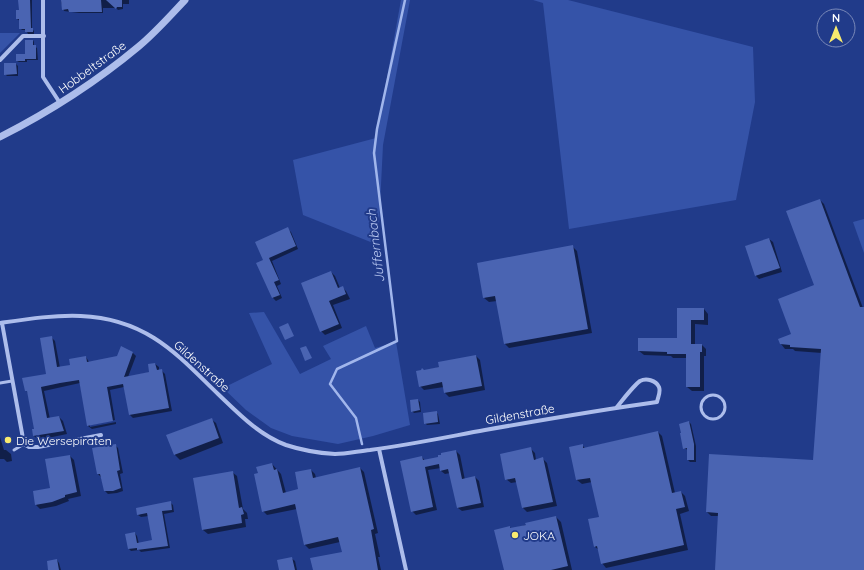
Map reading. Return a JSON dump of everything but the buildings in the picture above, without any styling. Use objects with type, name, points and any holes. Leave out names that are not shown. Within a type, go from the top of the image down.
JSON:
[{"type":"street","points":[[44,0],[43,77],[60,103]]},
{"type":"street","name":"Hobbeltstraße","points":[[0,137],[60,103],[95,80],[139,47],[185,0]]},
{"type":"street","points":[[0,60],[23,36],[44,36]]},
{"type":"street","name":"Gildenstraße","points":[[24,444],[1,323],[39,317],[73,315],[92,316],[115,320],[142,331],[170,350],[241,416],[263,433],[286,445],[314,451],[336,454],[379,449],[656,402],[660,393],[659,386],[654,381],[648,379],[640,381],[616,408]]},
{"type":"street","points":[[24,444],[29,447],[38,447],[101,435]]},
{"type":"street","points":[[379,449],[406,570]]},
{"type":"lane","points":[[0,383],[12,381]]},
{"type":"lane","points":[[716,395],[722,399],[725,407],[724,413],[721,417],[713,420],[708,419],[703,415],[701,412],[701,406],[705,398],[716,395]]},
{"type":"lane","points":[[14,450],[24,444]]},
{"type":"shaded area","points":[[401,0],[410,0],[383,145],[378,245],[303,215],[293,160],[376,138]]},
{"type":"shaded area","points":[[533,0],[568,0],[753,47],[755,102],[736,200],[569,229],[543,3]]},
{"type":"shaded area","points":[[0,33],[20,33],[0,53]]},
{"type":"shaded area","points":[[864,219],[864,253],[853,222]]},
{"type":"shaded area","points":[[264,312],[300,374],[331,359],[323,346],[366,326],[375,348],[396,342],[410,425],[338,444],[292,436],[271,428],[246,410],[223,388],[272,364],[249,313]]},
{"type":"waterway","name":"Juffernbach","points":[[362,444],[356,418],[330,384],[337,369],[397,341],[374,153],[377,129],[405,0]]},
{"type":"place","name":"Die Wersepiraten","points":[[8,440]]},
{"type":"place","name":"JOKA","points":[[515,535]]}]
